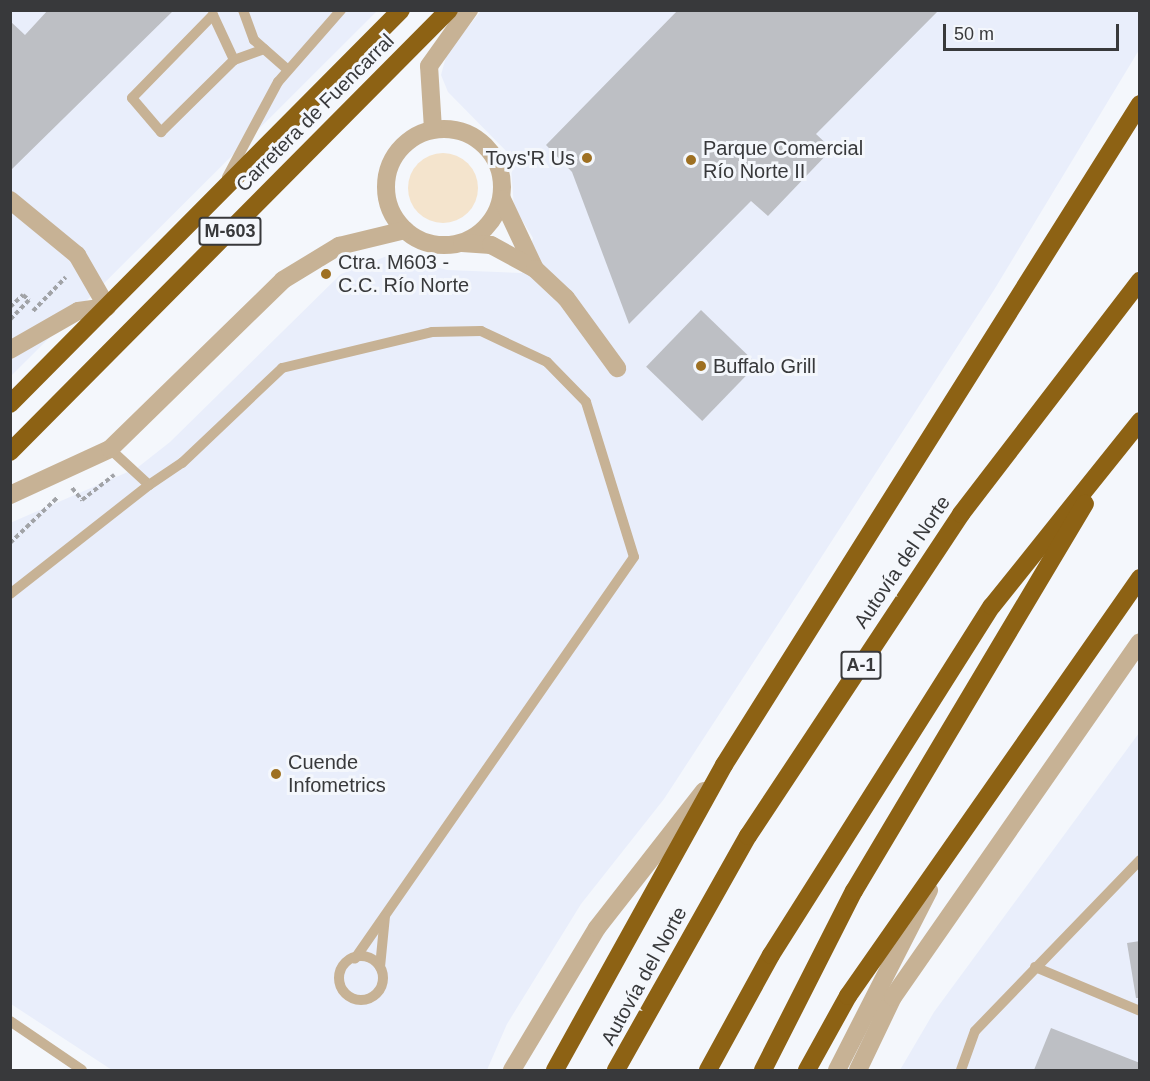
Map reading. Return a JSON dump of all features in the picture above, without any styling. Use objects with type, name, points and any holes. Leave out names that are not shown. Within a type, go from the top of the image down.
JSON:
[{"type":"highway","name":"Carretera de Fuencarral","points":[[10,404],[214,201],[401,10]]},
{"type":"highway","name":"Carretera de Fuencarral","points":[[10,452],[449,10]]},
{"type":"highway","points":[[555,1071],[724,765],[1140,104]]},
{"type":"highway","name":"Autovía del Norte","points":[[616,1071],[748,836],[961,514],[1140,281]]},
{"type":"highway","points":[[708,1071],[771,955],[992,606],[1140,421]]},
{"type":"highway","points":[[763,1071],[854,891],[1056,558],[1107,463]]},
{"type":"highway","points":[[807,1071],[848,996],[1140,578]]},
{"type":"street","points":[[433,129],[429,66],[469,10]]},
{"type":"street","points":[[534,268],[502,199],[499,164],[490,149],[464,131],[433,129],[406,143],[389,168],[387,198],[405,230],[427,243],[491,244],[534,268],[566,298],[616,368]]},
{"type":"street","points":[[462,243],[488,226],[502,199]]},
{"type":"street","points":[[10,200],[77,255],[107,307],[78,311],[10,350]]},
{"type":"street","points":[[10,495],[110,449],[283,280],[339,246],[405,230]]},
{"type":"street","points":[[858,1071],[893,998],[1140,642]]},
{"type":"street","points":[[512,1071],[597,928],[724,765]]},
{"type":"street","points":[[837,1071],[948,852]]},
{"type":"lane","points":[[243,10],[254,40],[288,69]]},
{"type":"lane","points":[[214,201],[288,69],[341,10]]},
{"type":"lane","points":[[234,60],[213,15],[132,98],[161,132],[234,60],[264,48]]},
{"type":"lane","points":[[10,594],[149,485],[182,463],[282,368],[432,333],[481,331],[547,363],[586,402],[634,556],[355,957],[340,972],[341,986],[350,997],[364,1000],[377,994],[383,981],[380,967],[386,913]]},
{"type":"lane","points":[[110,449],[149,485]]},
{"type":"lane","points":[[961,1071],[975,1031],[1140,860]]},
{"type":"lane","points":[[355,957],[369,958],[380,967]]},
{"type":"lane","points":[[1035,967],[1140,1011]]},
{"type":"lane","points":[[10,1021],[82,1071]]},
{"type":"path","points":[[27,318],[68,280],[64,272]]},
{"type":"path","points":[[10,307],[23,295],[29,300],[10,320]]},
{"type":"path","points":[[10,543],[62,493],[71,487],[82,500],[128,464]]},
{"type":"shaded area","points":[[11,11],[377,11],[11,376]]},
{"type":"shaded area","points":[[481,11],[1139,11],[1139,50],[994,290],[664,799],[581,904],[507,1024],[487,1070],[112,1070],[11,1004],[10,523],[137,468],[170,442],[341,274],[392,254],[447,270],[522,273],[533,238],[514,207],[510,155],[448,92],[441,75],[447,53]]},
{"type":"shaded area","points":[[443,153],[462,159],[472,169],[478,188],[472,207],[462,217],[443,223],[424,217],[414,207],[408,188],[414,169],[424,159]]},
{"type":"shaded area","points":[[1139,733],[1139,1070],[900,1070],[934,1012]]},
{"type":"building","points":[[48,10],[174,10],[10,171],[10,21],[25,35]]},
{"type":"building","name":"Parque Comercial Río Norte II","points":[[678,10],[939,10],[816,134],[832,149],[768,216],[751,201],[629,324],[572,172],[546,145]]},
{"type":"building","name":"Buffalo Grill","points":[[701,310],[757,364],[702,421],[646,367]]},
{"type":"building","points":[[1140,941],[1140,998],[1136,998],[1127,943]]},
{"type":"building","points":[[1051,1028],[1140,1063],[1140,1070],[1034,1070]]},
{"type":"place","name":"Toys'R Us","points":[[587,158]]},
{"type":"place","name":"Parque Comercial Río Norte II","points":[[691,160]]},
{"type":"place","name":"Ctra. M603 - C.C. Río Norte","points":[[326,274]]},
{"type":"place","name":"Buffalo Grill","points":[[701,366]]},
{"type":"place","name":"Cuende Infometrics","points":[[276,774]]}]
